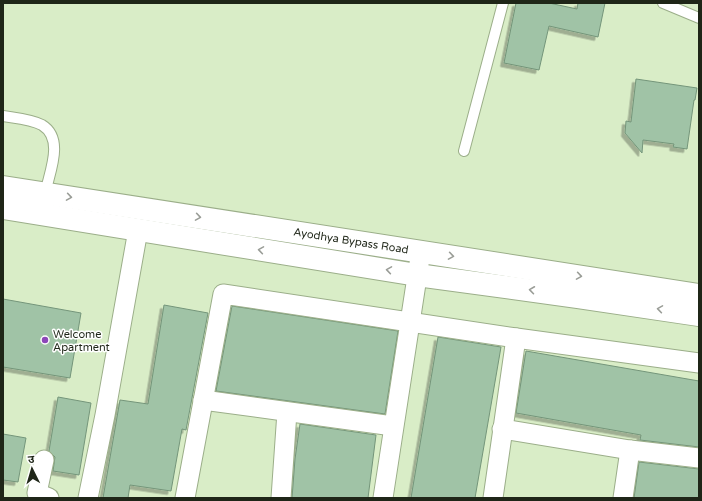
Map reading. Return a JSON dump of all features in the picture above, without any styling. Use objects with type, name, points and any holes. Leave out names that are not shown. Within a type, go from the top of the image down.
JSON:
[{"type":"main road","name":"Ayodhya Bypass Road","points":[[3,187],[699,295]]},
{"type":"main road","name":"Ayodhya Bypass Road","points":[[3,208],[417,275],[699,315]]},
{"type":"street","points":[[88,498],[105,415],[138,230]]},
{"type":"street","points":[[383,498],[420,252]]},
{"type":"street","points":[[185,498],[223,294],[516,338],[699,363]]},
{"type":"street","points":[[493,498],[516,338]]},
{"type":"street","points":[[203,400],[393,426]]},
{"type":"street","points":[[281,498],[287,412]]},
{"type":"street","points":[[502,429],[630,450],[699,458]]},
{"type":"street","points":[[623,498],[630,450]]},
{"type":"street","points":[[44,460],[37,493],[49,498]]},
{"type":"lane","points":[[464,151],[503,3]]},
{"type":"lane","points":[[663,3],[699,18]]},
{"type":"lane","points":[[3,116],[42,125],[52,134],[55,149],[44,194]]},
{"type":"building","points":[[516,3],[549,3],[577,9],[578,3],[605,3],[598,37],[549,26],[539,70],[504,63]]},
{"type":"building","points":[[636,79],[697,88],[687,149],[673,147],[674,144],[643,140],[642,153],[625,133],[626,121],[631,122]]},
{"type":"building","name":"Welcome Apartment","points":[[3,299],[81,313],[70,378],[3,367]]},
{"type":"building","points":[[164,305],[208,313],[186,430],[182,429],[171,491],[130,485],[128,498],[103,498],[120,400],[148,404]]},
{"type":"building","points":[[232,306],[398,331],[385,414],[216,391]]},
{"type":"building","points":[[438,337],[501,347],[475,498],[411,498]]},
{"type":"building","points":[[526,351],[699,381],[699,447],[640,440],[641,435],[516,413]]},
{"type":"building","points":[[58,397],[91,403],[79,475],[53,471],[55,457],[49,451]]},
{"type":"building","points":[[300,424],[376,435],[368,498],[292,498],[295,459]]},
{"type":"building","points":[[3,434],[26,438],[18,482],[3,480]]},
{"type":"building","points":[[639,462],[699,469],[699,498],[634,498]]},
{"type":"place","name":"Welcome Apartment","points":[[45,340]]}]
